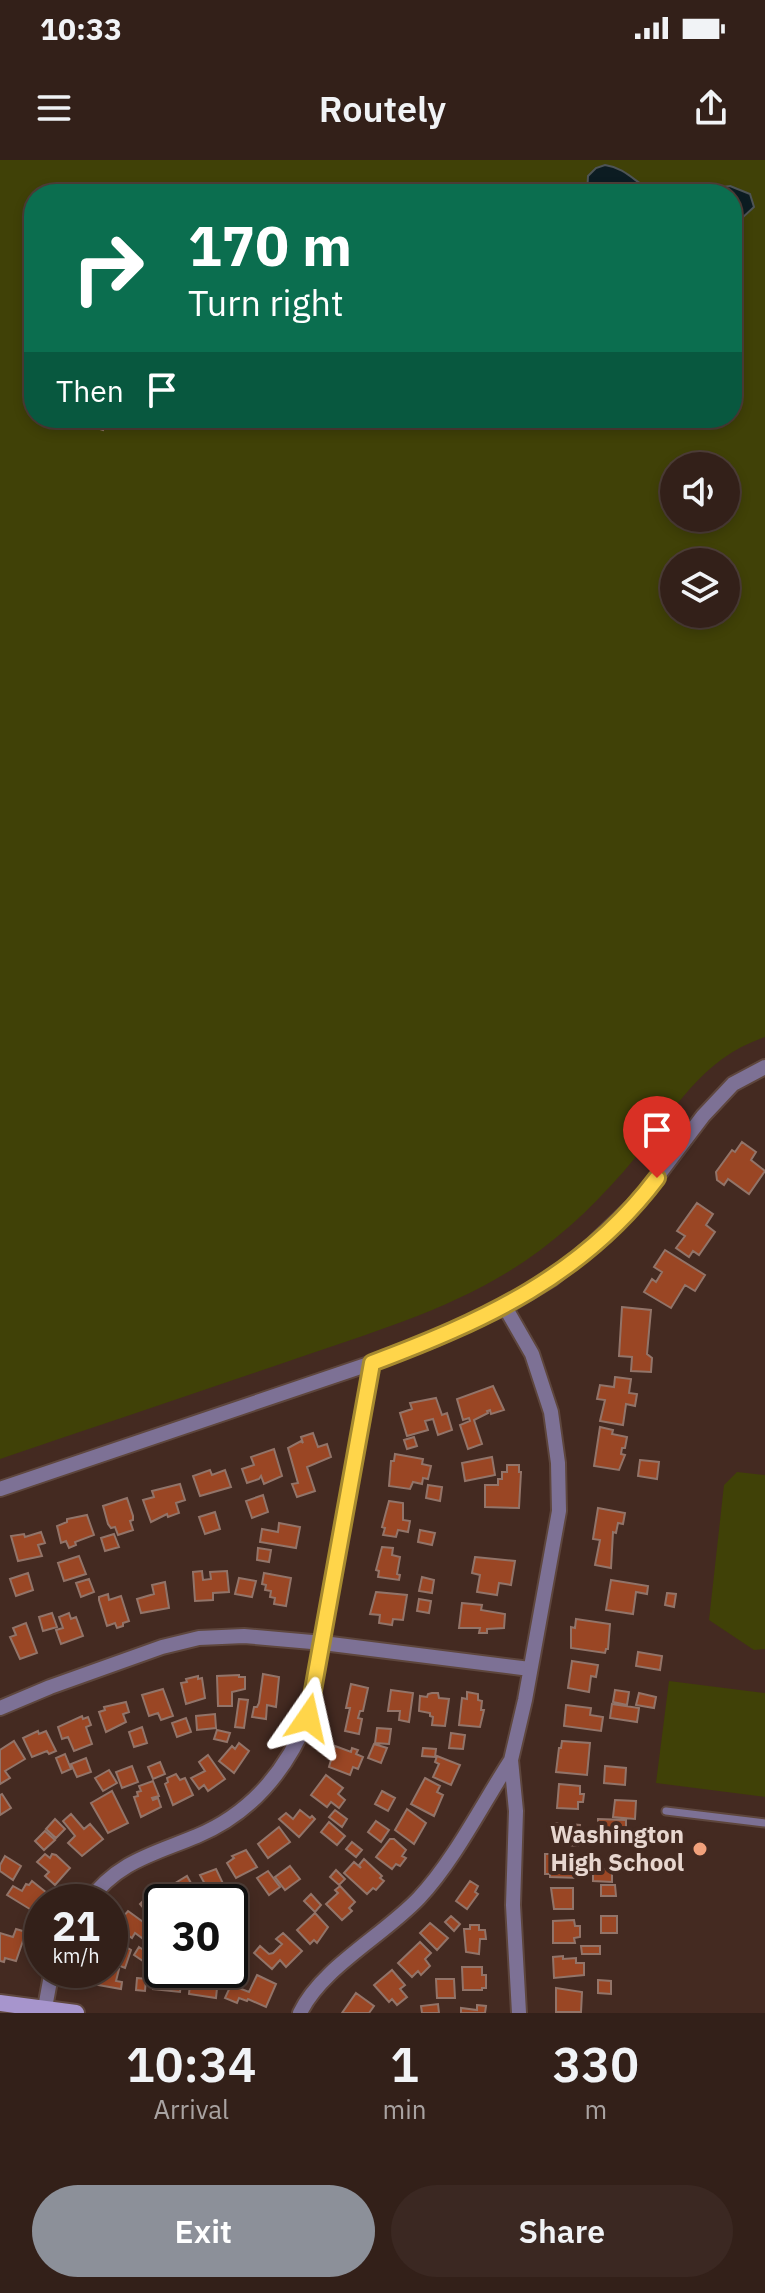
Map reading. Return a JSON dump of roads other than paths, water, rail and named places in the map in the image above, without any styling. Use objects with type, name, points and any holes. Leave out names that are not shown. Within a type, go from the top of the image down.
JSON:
[{"type":"street","points":[[0,1489],[372,1363],[505,1307],[553,1278],[593,1244],[641,1198],[703,1116],[733,1084],[765,1067]]},
{"type":"street","points":[[505,1307],[532,1354],[551,1412],[558,1463],[559,1511],[511,1760],[516,1811],[513,1905],[519,2013]]},
{"type":"street","points":[[105,1884],[118,1871],[143,1856],[196,1836],[251,1804],[274,1780],[295,1749],[308,1718],[323,1643],[372,1363]]},
{"type":"street","points":[[1,1705],[162,1647],[199,1638],[244,1636],[323,1643],[530,1669]]},
{"type":"street","points":[[300,2013],[322,1979],[373,1940],[420,1897],[453,1852],[511,1760]]},
{"type":"street","points":[[44,2011],[48,1988]]},
{"type":"street","points":[[0,2003],[76,2013]]},
{"type":"lane","points":[[666,1811],[765,1823]]},
{"type":"place","name":"Washington High School","points":[[700,1849]]}]
